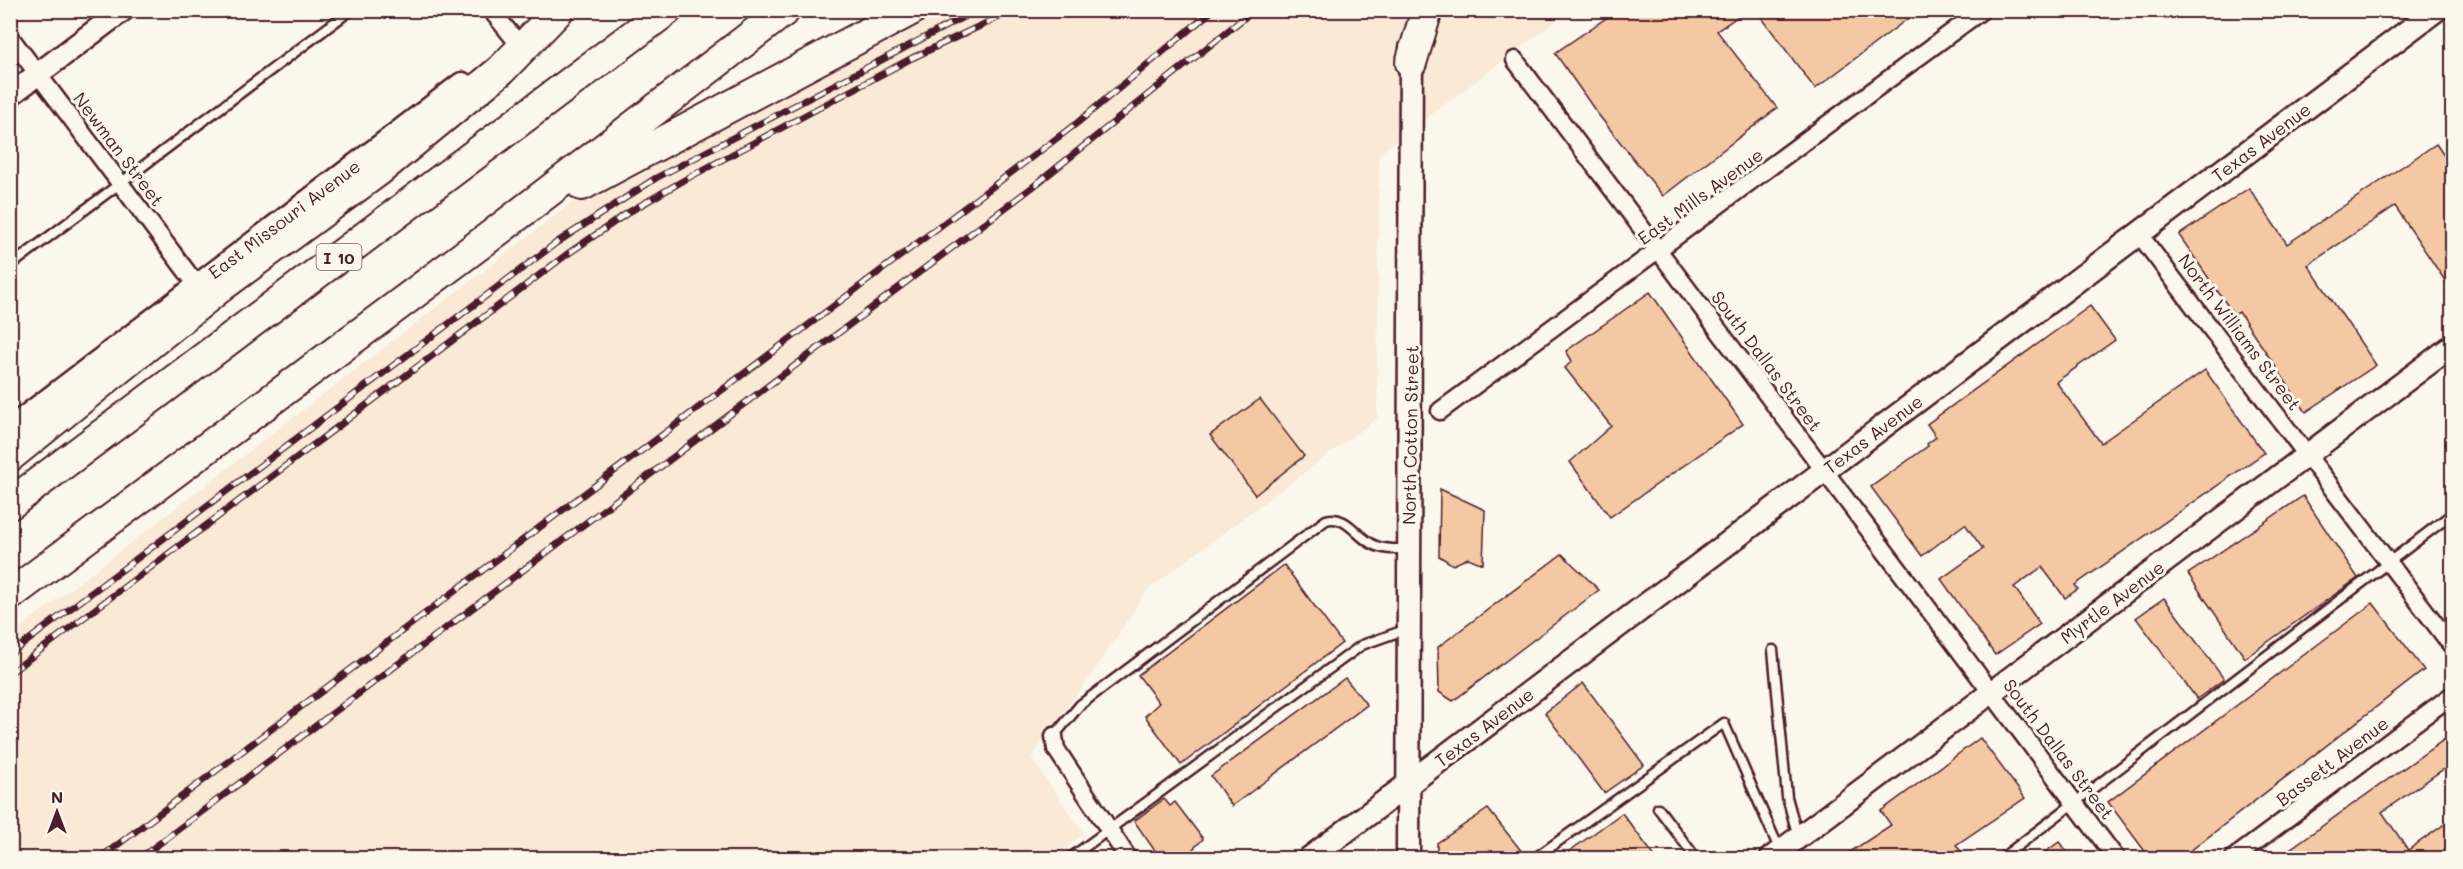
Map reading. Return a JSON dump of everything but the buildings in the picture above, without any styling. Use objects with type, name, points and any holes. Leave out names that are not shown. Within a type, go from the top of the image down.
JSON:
[{"type":"highway","name":"I 10","points":[[10,504],[667,10]]},
{"type":"highway","points":[[10,595],[488,238],[785,10]]},
{"type":"highway","points":[[488,238],[659,142],[911,10]]},
{"type":"highway","points":[[1411,63],[1426,10]]},
{"type":"highway","points":[[10,456],[219,288],[378,171],[501,70],[558,11]]},
{"type":"main road","name":"North Cotton Street","points":[[1408,858],[1407,629],[1412,298],[1412,10]]},
{"type":"main road","name":"Texas Avenue","points":[[1310,858],[2436,10]]},
{"type":"main road","name":"East Missouri Avenue","points":[[10,429],[196,284],[558,11]]},
{"type":"street","points":[[10,96],[123,10]]},
{"type":"street","points":[[491,10],[517,42]]},
{"type":"street","name":"East Mills Avenue","points":[[1440,411],[1982,10]]},
{"type":"street","name":"Newman Street","points":[[10,37],[196,284]]},
{"type":"street","name":"South Dallas Street","points":[[1515,60],[2116,858]]},
{"type":"street","name":"North Williams Street","points":[[2139,234],[2452,646]]},
{"type":"street","name":"Myrtle Avenue","points":[[1776,855],[2452,346]]},
{"type":"street","name":"Bassett Avenue","points":[[2234,858],[2452,695]]},
{"type":"street","points":[[1054,736],[1056,749],[1128,858]]},
{"type":"lane","points":[[10,266],[121,185],[351,10]]},
{"type":"lane","points":[[2002,858],[2452,514]]},
{"type":"lane","points":[[1054,736],[1080,705],[1326,520],[1335,518],[1343,521],[1373,545],[1408,549]]},
{"type":"lane","points":[[1070,858],[1362,645],[1407,629]]},
{"type":"lane","points":[[1773,650],[1787,797],[1798,838]]},
{"type":"lane","points":[[1535,858],[1724,723],[1776,855]]},
{"type":"lane","points":[[1658,808],[1696,858]]},
{"type":"shaded area","points":[[941,11],[1569,11],[1379,154],[1377,418],[1147,590],[1095,670],[1031,758],[1084,834],[1051,858],[11,858],[11,635],[594,186]]},
{"type":"railway","points":[[10,654],[556,243],[656,178],[977,10]]},
{"type":"railway","points":[[10,673],[566,255],[629,212],[912,58],[1014,10]]},
{"type":"railway","points":[[100,858],[1077,123],[1213,10]]},
{"type":"railway","points":[[140,858],[1034,186],[1254,10]]},
{"type":"railway","points":[[2446,10],[2452,19]]}]
